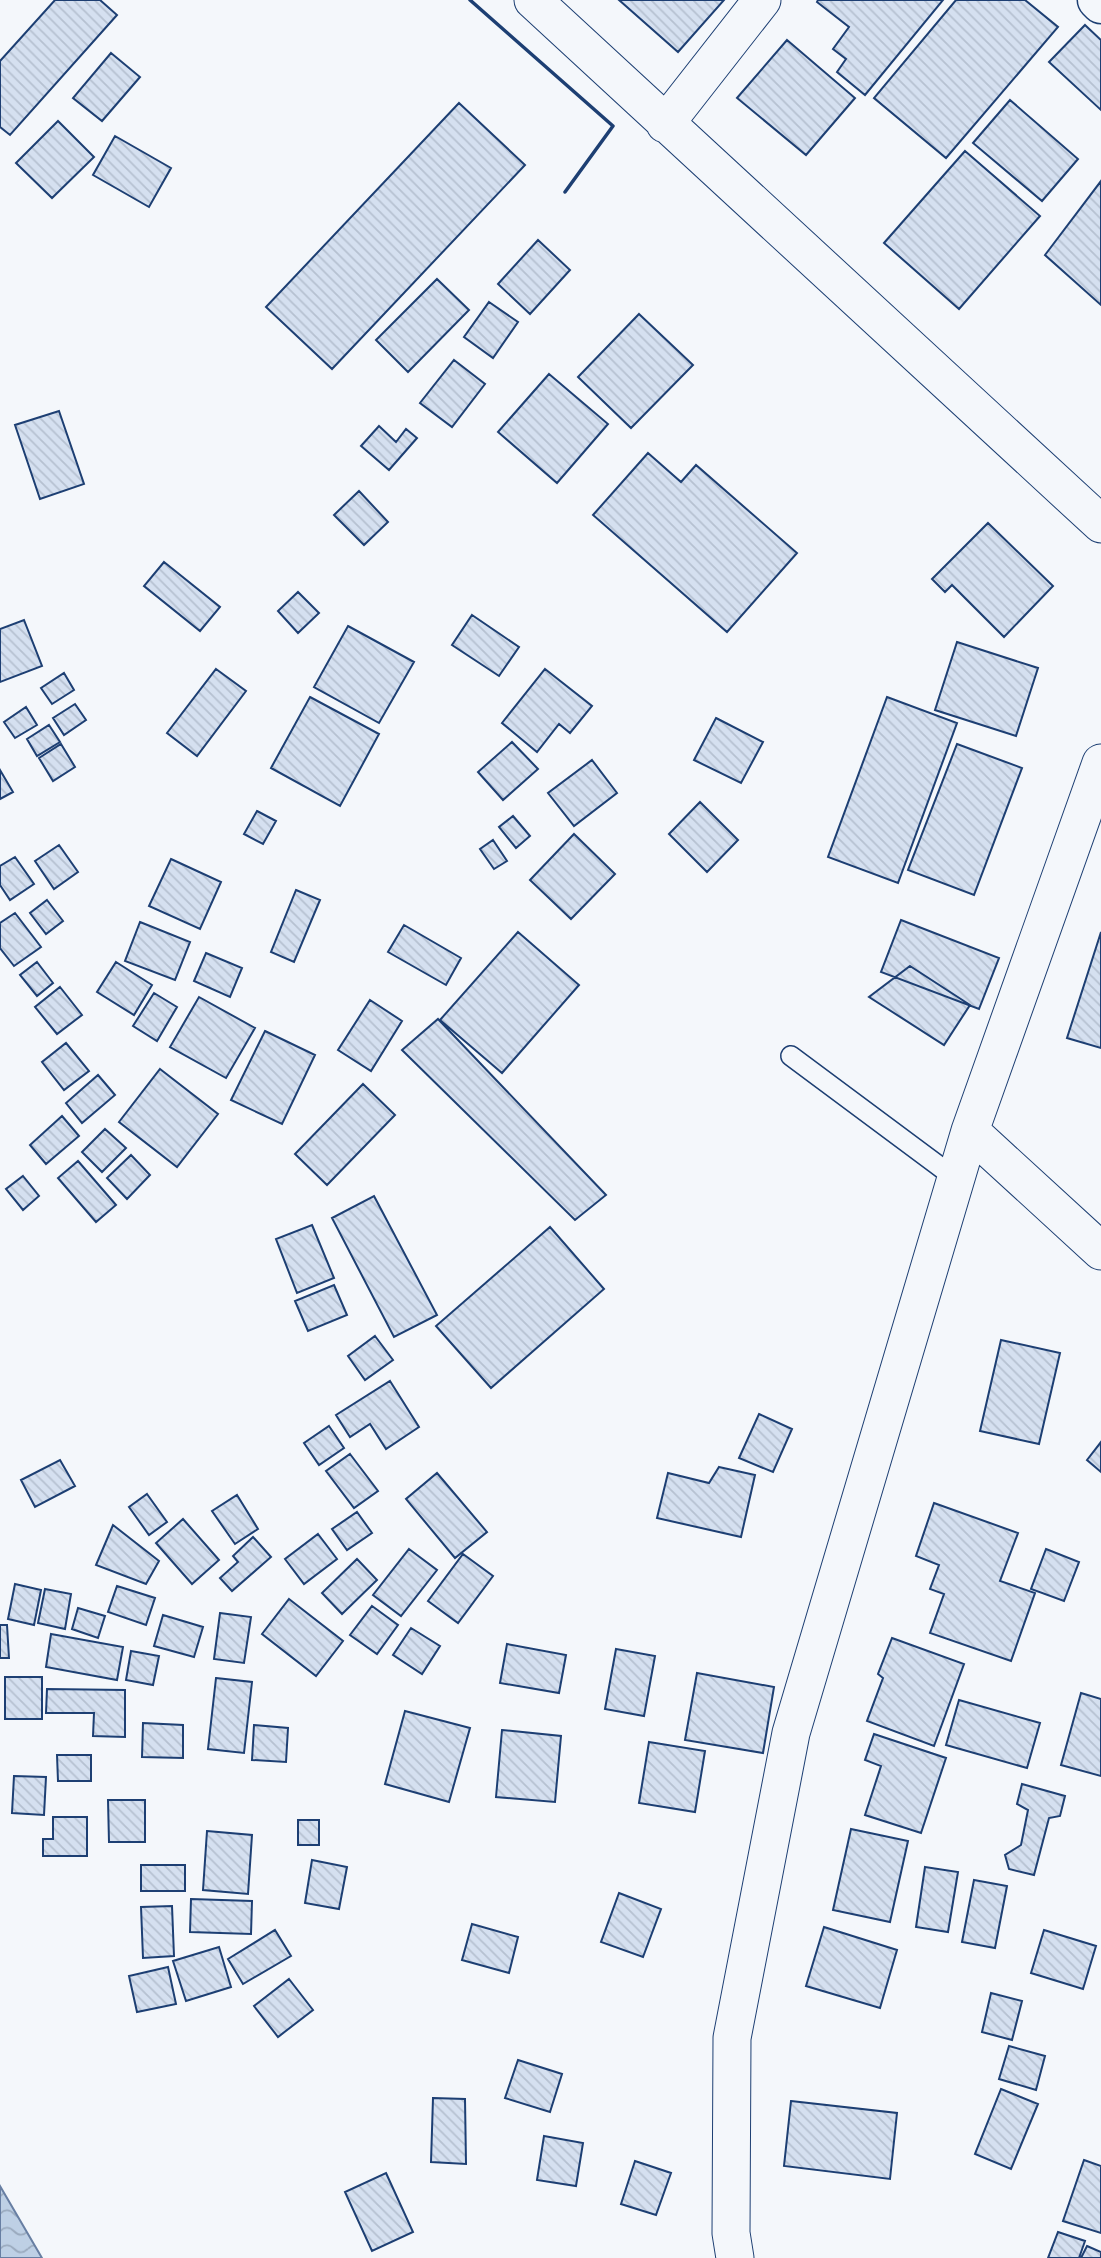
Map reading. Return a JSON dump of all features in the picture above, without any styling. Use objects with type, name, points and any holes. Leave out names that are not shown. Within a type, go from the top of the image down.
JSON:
[{"type":"main road","points":[[1097,0],[1101,4]]},
{"type":"street","points":[[533,0],[1101,524]]},
{"type":"street","points":[[665,124],[762,0]]},
{"type":"street","points":[[735,2258],[731,2233],[732,2038],[789,1746],[955,1178],[1101,763]]},
{"type":"street","points":[[970,1131],[1101,1251]]},
{"type":"lane","points":[[792,1056],[955,1178]]},
{"type":"water","points":[[0,2186],[42,2258],[0,2258]]},
{"type":"building","points":[[55,0],[100,0],[117,15],[10,135],[0,127],[0,61]]},
{"type":"building","points":[[619,0],[724,0],[678,52]]},
{"type":"building","points":[[943,0],[865,95],[837,72],[846,59],[833,49],[849,27],[817,2]]},
{"type":"building","points":[[956,0],[1025,0],[1058,27],[946,158],[874,98]]},
{"type":"building","points":[[1085,25],[1101,40],[1101,110],[1049,62]]},
{"type":"building","points":[[787,40],[855,98],[806,155],[737,98]]},
{"type":"building","points":[[111,53],[140,77],[102,121],[73,98]]},
{"type":"building","points":[[1010,100],[1078,159],[1042,201],[973,143]]},
{"type":"building","points":[[459,103],[525,165],[332,369],[266,307]]},
{"type":"building","points":[[58,121],[94,157],[52,198],[16,163]]},
{"type":"building","points":[[115,136],[171,168],[149,207],[93,175]]},
{"type":"building","points":[[965,151],[1040,216],[959,309],[884,243]]},
{"type":"building","points":[[1101,181],[1101,305],[1045,255]]},
{"type":"building","points":[[538,240],[570,270],[530,314],[498,284]]},
{"type":"building","points":[[437,279],[469,310],[408,372],[376,340]]},
{"type":"building","points":[[489,302],[518,322],[493,358],[464,337]]},
{"type":"building","points":[[639,314],[693,365],[631,428],[578,377]]},
{"type":"building","points":[[454,360],[485,384],[452,427],[420,403]]},
{"type":"building","points":[[549,374],[608,424],[557,483],[498,432]]},
{"type":"building","points":[[59,411],[84,484],[40,499],[15,425]]},
{"type":"building","points":[[379,426],[396,442],[406,429],[417,438],[389,470],[361,446]]},
{"type":"building","points":[[648,453],[681,482],[696,465],[797,553],[727,632],[593,515]]},
{"type":"building","points":[[359,491],[388,522],[364,545],[334,515]]},
{"type":"building","points":[[988,523],[1053,586],[1004,637],[952,585],[945,592],[932,579]]},
{"type":"building","points":[[164,562],[220,607],[200,631],[144,586]]},
{"type":"building","points":[[298,592],[319,613],[298,633],[278,611]]},
{"type":"building","points":[[472,615],[519,647],[499,676],[452,645]]},
{"type":"building","points":[[24,620],[42,666],[0,682],[0,629]]},
{"type":"building","points":[[348,626],[414,662],[379,723],[314,687]]},
{"type":"building","points":[[957,642],[1038,668],[1016,736],[935,710]]},
{"type":"building","points":[[216,669],[246,691],[197,756],[167,733]]},
{"type":"building","points":[[545,669],[592,706],[570,733],[559,724],[537,752],[502,723]]},
{"type":"building","points":[[64,673],[74,690],[52,704],[41,688]]},
{"type":"building","points":[[310,697],[379,734],[340,806],[271,768]]},
{"type":"building","points":[[887,697],[957,723],[898,883],[828,857]]},
{"type":"building","points":[[75,704],[86,720],[64,735],[53,718]]},
{"type":"building","points":[[26,707],[37,725],[15,738],[4,722]]},
{"type":"building","points":[[716,718],[763,742],[741,783],[694,760]]},
{"type":"building","points":[[49,725],[60,742],[37,756],[27,739]]},
{"type":"building","points":[[512,742],[538,769],[503,800],[478,772]]},
{"type":"building","points":[[61,744],[75,767],[53,781],[39,758]]},
{"type":"building","points":[[957,744],[1022,768],[974,895],[908,870]]},
{"type":"building","points":[[592,760],[617,793],[574,826],[548,793]]},
{"type":"building","points":[[0,770],[13,792],[0,799]]},
{"type":"building","points":[[700,802],[738,840],[707,872],[669,834]]},
{"type":"building","points":[[257,811],[276,821],[263,844],[244,834]]},
{"type":"building","points":[[513,816],[530,836],[516,848],[499,827]]},
{"type":"building","points":[[574,834],[615,874],[571,919],[530,880]]},
{"type":"building","points":[[493,840],[507,861],[494,869],[480,849]]},
{"type":"building","points":[[59,845],[78,872],[54,889],[35,861]]},
{"type":"building","points":[[15,857],[34,884],[10,900],[0,885],[0,866]]},
{"type":"building","points":[[171,859],[221,882],[200,929],[149,906]]},
{"type":"building","points":[[296,890],[320,900],[294,962],[271,952]]},
{"type":"building","points":[[47,900],[63,921],[46,934],[30,913]]},
{"type":"building","points":[[15,913],[41,947],[14,966],[0,948],[0,923]]},
{"type":"building","points":[[901,920],[999,958],[979,1009],[881,972]]},
{"type":"building","points":[[140,922],[190,942],[175,980],[125,961]]},
{"type":"building","points":[[404,925],[461,958],[446,985],[388,952]]},
{"type":"building","points":[[518,932],[579,985],[502,1073],[440,1020]]},
{"type":"building","points":[[1101,932],[1101,1048],[1067,1038]]},
{"type":"building","points":[[206,953],[242,968],[230,997],[194,981]]},
{"type":"building","points":[[37,962],[53,983],[37,996],[20,975]]},
{"type":"building","points":[[116,962],[152,985],[134,1015],[97,992]]},
{"type":"building","points":[[910,966],[970,1005],[944,1045],[869,997]]},
{"type":"building","points":[[60,987],[82,1015],[57,1034],[35,1007]]},
{"type":"building","points":[[154,993],[177,1007],[157,1041],[133,1026]]},
{"type":"building","points":[[199,997],[255,1028],[226,1078],[170,1047]]},
{"type":"building","points":[[370,1000],[402,1021],[371,1071],[338,1050]]},
{"type":"building","points":[[438,1019],[606,1195],[575,1220],[402,1050]]},
{"type":"building","points":[[265,1031],[315,1055],[282,1124],[231,1100]]},
{"type":"building","points":[[66,1043],[89,1071],[64,1090],[42,1062]]},
{"type":"building","points":[[160,1069],[218,1114],[177,1167],[119,1122]]},
{"type":"building","points":[[98,1075],[115,1095],[82,1123],[66,1103]]},
{"type":"building","points":[[363,1084],[395,1115],[327,1185],[295,1154]]},
{"type":"building","points":[[62,1116],[79,1136],[46,1164],[30,1145]]},
{"type":"building","points":[[105,1129],[126,1148],[102,1172],[82,1152]]},
{"type":"building","points":[[131,1155],[150,1175],[127,1199],[107,1178]]},
{"type":"building","points":[[78,1161],[116,1205],[96,1222],[58,1178]]},
{"type":"building","points":[[23,1176],[39,1196],[23,1210],[6,1189]]},
{"type":"building","points":[[374,1196],[437,1315],[394,1337],[332,1218]]},
{"type":"building","points":[[312,1225],[334,1278],[297,1293],[276,1239]]},
{"type":"building","points":[[550,1227],[604,1289],[491,1388],[436,1326]]},
{"type":"building","points":[[334,1285],[347,1315],[308,1331],[295,1301]]},
{"type":"building","points":[[375,1336],[393,1360],[365,1380],[348,1356]]},
{"type":"building","points":[[1001,1340],[1060,1353],[1039,1444],[980,1431]]},
{"type":"building","points":[[390,1381],[419,1427],[386,1449],[370,1424],[350,1437],[336,1415]]},
{"type":"building","points":[[759,1414],[792,1429],[773,1472],[739,1458]]},
{"type":"building","points":[[329,1426],[344,1448],[319,1465],[304,1443]]},
{"type":"building","points":[[1101,1442],[1101,1472],[1087,1460]]},
{"type":"building","points":[[350,1454],[378,1491],[354,1508],[326,1471]]},
{"type":"building","points":[[60,1460],[75,1486],[35,1507],[21,1480]]},
{"type":"building","points":[[719,1467],[755,1475],[741,1537],[657,1518],[668,1473],[709,1483]]},
{"type":"building","points":[[437,1473],[487,1532],[455,1558],[406,1499]]},
{"type":"building","points":[[147,1494],[167,1522],[149,1535],[129,1507]]},
{"type":"building","points":[[237,1495],[258,1529],[235,1544],[212,1511]]},
{"type":"building","points":[[934,1503],[1018,1533],[1000,1581],[1035,1593],[1011,1661],[930,1633],[944,1594],[930,1589],[939,1565],[916,1556]]},
{"type":"building","points":[[357,1512],[372,1533],[347,1550],[332,1529]]},
{"type":"building","points":[[183,1519],[219,1560],[192,1584],[156,1543]]},
{"type":"building","points":[[113,1525],[159,1561],[146,1584],[96,1565]]},
{"type":"building","points":[[318,1534],[337,1559],[304,1584],[285,1559]]},
{"type":"building","points":[[253,1537],[271,1557],[232,1591],[220,1578],[238,1562],[233,1556]]},
{"type":"building","points":[[409,1549],[437,1570],[401,1616],[373,1595]]},
{"type":"building","points":[[1046,1549],[1079,1562],[1064,1601],[1031,1589]]},
{"type":"building","points":[[463,1554],[493,1576],[458,1623],[428,1601]]},
{"type":"building","points":[[357,1559],[377,1580],[342,1614],[322,1593]]},
{"type":"building","points":[[15,1584],[41,1590],[34,1625],[8,1619]]},
{"type":"building","points":[[117,1586],[155,1598],[146,1625],[108,1612]]},
{"type":"building","points":[[45,1589],[71,1594],[65,1629],[38,1623]]},
{"type":"building","points":[[289,1599],[343,1641],[316,1676],[262,1634]]},
{"type":"building","points":[[372,1606],[398,1625],[377,1654],[350,1635]]},
{"type":"building","points":[[78,1608],[105,1616],[98,1638],[72,1629]]},
{"type":"building","points":[[220,1613],[251,1617],[244,1663],[214,1659]]},
{"type":"building","points":[[163,1615],[203,1627],[194,1657],[154,1646]]},
{"type":"building","points":[[0,1625],[7,1625],[9,1658],[0,1658]]},
{"type":"building","points":[[411,1628],[440,1646],[422,1674],[393,1655]]},
{"type":"building","points":[[51,1634],[123,1647],[117,1680],[46,1667]]},
{"type":"building","points":[[892,1638],[964,1664],[934,1746],[867,1721],[883,1678],[878,1674]]},
{"type":"building","points":[[507,1644],[566,1655],[559,1693],[500,1683]]},
{"type":"building","points":[[616,1649],[655,1656],[644,1716],[605,1709]]},
{"type":"building","points":[[131,1651],[159,1656],[153,1685],[126,1680]]},
{"type":"building","points":[[697,1673],[774,1687],[763,1753],[685,1740]]},
{"type":"building","points":[[5,1677],[42,1677],[42,1719],[5,1719]]},
{"type":"building","points":[[216,1678],[252,1682],[244,1753],[208,1749]]},
{"type":"building","points":[[47,1689],[125,1690],[125,1737],[93,1736],[94,1713],[46,1713]]},
{"type":"building","points":[[1081,1693],[1101,1699],[1101,1776],[1061,1765]]},
{"type":"building","points":[[959,1700],[1040,1723],[1027,1768],[946,1745]]},
{"type":"building","points":[[405,1711],[470,1728],[449,1802],[385,1784]]},
{"type":"building","points":[[143,1723],[183,1725],[183,1758],[142,1757]]},
{"type":"building","points":[[254,1725],[288,1728],[286,1762],[252,1760]]},
{"type":"building","points":[[502,1730],[561,1736],[555,1802],[496,1797]]},
{"type":"building","points":[[874,1734],[946,1758],[921,1833],[865,1815],[881,1766],[865,1760]]},
{"type":"building","points":[[649,1742],[705,1751],[695,1812],[639,1803]]},
{"type":"building","points":[[57,1755],[91,1755],[91,1781],[58,1781]]},
{"type":"building","points":[[14,1776],[46,1777],[44,1815],[12,1813]]},
{"type":"building","points":[[1022,1784],[1065,1796],[1060,1816],[1049,1818],[1034,1875],[1009,1869],[1005,1855],[1021,1845],[1028,1810],[1017,1804]]},
{"type":"building","points":[[108,1800],[145,1800],[145,1842],[109,1842]]},
{"type":"building","points":[[53,1817],[87,1817],[87,1856],[43,1856],[43,1839],[53,1839]]},
{"type":"building","points":[[298,1820],[319,1820],[319,1845],[298,1845]]},
{"type":"building","points":[[851,1829],[908,1841],[890,1922],[833,1910]]},
{"type":"building","points":[[207,1831],[252,1835],[248,1894],[203,1890]]},
{"type":"building","points":[[312,1860],[347,1867],[339,1909],[305,1903]]},
{"type":"building","points":[[141,1865],[185,1865],[185,1891],[141,1891]]},
{"type":"building","points":[[925,1867],[958,1872],[948,1932],[916,1927]]},
{"type":"building","points":[[974,1880],[1007,1886],[995,1948],[962,1942]]},
{"type":"building","points":[[619,1893],[661,1909],[643,1957],[601,1942]]},
{"type":"building","points":[[191,1899],[252,1901],[251,1934],[190,1932]]},
{"type":"building","points":[[172,1906],[174,1956],[143,1958],[141,1907]]},
{"type":"building","points":[[472,1924],[518,1937],[509,1973],[462,1960]]},
{"type":"building","points":[[824,1927],[897,1950],[880,2008],[806,1986]]},
{"type":"building","points":[[275,1930],[291,1956],[243,1984],[228,1959]]},
{"type":"building","points":[[1044,1930],[1096,1946],[1083,1989],[1031,1973]]},
{"type":"building","points":[[219,1947],[231,1987],[186,2001],[173,1961]]},
{"type":"building","points":[[168,1967],[176,2004],[137,2012],[129,1976]]},
{"type":"building","points":[[289,1979],[313,2010],[278,2037],[254,2006]]},
{"type":"building","points":[[991,1993],[1022,2001],[1012,2040],[982,2032]]},
{"type":"building","points":[[1009,2046],[1045,2056],[1036,2090],[999,2079]]},
{"type":"building","points":[[518,2060],[562,2074],[550,2112],[505,2098]]},
{"type":"building","points":[[1001,2089],[1038,2104],[1011,2169],[975,2154]]},
{"type":"building","points":[[433,2098],[465,2099],[466,2164],[431,2162]]},
{"type":"building","points":[[791,2101],[897,2113],[890,2179],[784,2166]]},
{"type":"building","points":[[544,2136],[583,2143],[576,2186],[537,2180]]},
{"type":"building","points":[[1084,2160],[1101,2166],[1101,2233],[1063,2221]]},
{"type":"building","points":[[635,2161],[671,2173],[656,2215],[621,2204]]},
{"type":"building","points":[[386,2173],[413,2232],[372,2251],[345,2192]]},
{"type":"building","points":[[1058,2232],[1085,2241],[1079,2258],[1048,2258]]},
{"type":"building","points":[[1087,2246],[1101,2252],[1101,2258],[1081,2258]]},
{"type":"wall","points":[[470,0],[613,126],[565,192]]}]
